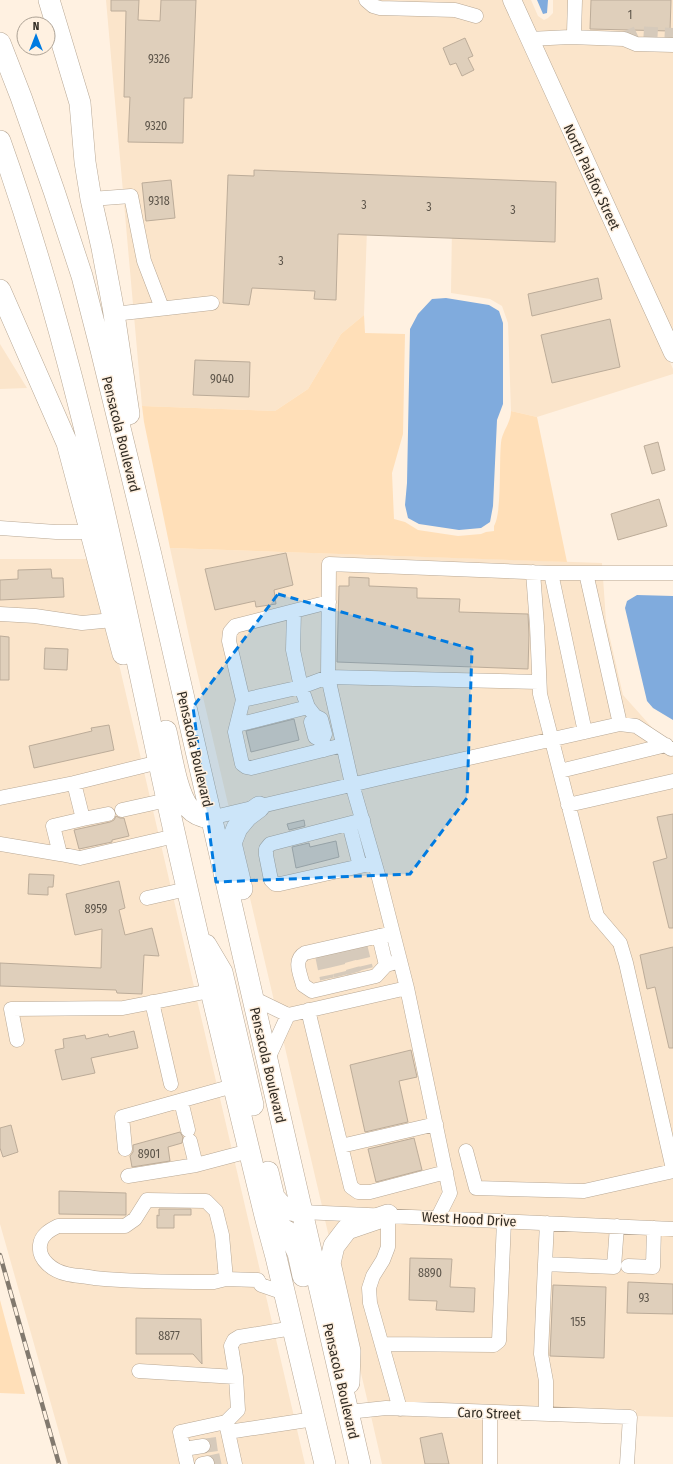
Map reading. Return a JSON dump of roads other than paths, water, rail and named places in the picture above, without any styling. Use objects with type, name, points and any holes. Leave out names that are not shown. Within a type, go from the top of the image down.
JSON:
[{"type":"highway","points":[[34,0],[39,16]]},
{"type":"highway","points":[[49,0],[80,103],[85,162],[114,314],[151,556]]},
{"type":"highway","name":"Pensacola Boulevard","points":[[0,43],[21,97],[82,276],[101,350],[151,556],[210,818],[360,1464]]},
{"type":"highway","points":[[52,56],[85,162]]},
{"type":"highway","points":[[0,141],[15,182],[46,280],[68,362],[123,595],[143,631],[180,790],[189,808],[199,817],[210,818]]},
{"type":"highway","points":[[0,290],[67,443],[91,532],[121,620],[158,762],[210,991],[276,1257],[324,1464]]},
{"type":"highway","points":[[121,620],[123,595]]},
{"type":"highway","points":[[244,964],[252,930],[231,843],[237,828],[246,816],[259,807]]},
{"type":"highway","points":[[196,928],[222,972],[274,1197],[284,1209],[302,1212]]},
{"type":"highway","points":[[348,1412],[350,1351],[330,1263],[334,1246],[347,1229],[388,1215]]},
{"type":"highway","points":[[266,1220],[288,1232],[298,1253],[331,1393],[354,1438]]},
{"type":"main road","name":"North Palafox Street","points":[[512,0],[672,349]]},
{"type":"street","points":[[366,0],[373,6],[380,8],[455,10],[476,16]]},
{"type":"street","points":[[570,37],[574,33],[575,0]]},
{"type":"street","points":[[529,39],[570,37],[624,39],[636,44],[673,45]]},
{"type":"street","points":[[91,199],[131,196],[144,261],[162,308]]},
{"type":"street","points":[[114,314],[212,303]]},
{"type":"street","points":[[0,528],[56,532],[91,532]]},
{"type":"street","points":[[360,866],[352,784],[328,677],[329,564],[550,573],[673,573]]},
{"type":"street","points":[[466,1151],[476,1188],[584,1191],[673,1170],[620,943],[597,916],[540,694],[533,572]]},
{"type":"street","points":[[550,573],[585,732]]},
{"type":"street","points":[[586,573],[620,724]]},
{"type":"street","points":[[329,602],[235,626],[230,632],[228,641],[243,700],[236,728],[242,764],[251,768],[323,745],[343,745]]},
{"type":"street","points":[[294,611],[293,650],[301,687],[311,711],[321,719],[325,734],[323,745]]},
{"type":"street","points":[[0,614],[36,616],[82,623],[121,620]]},
{"type":"street","points":[[243,700],[301,687],[328,677],[539,682]]},
{"type":"street","points":[[236,728],[311,711]]},
{"type":"street","points":[[210,818],[352,784],[620,724],[636,726],[669,748]]},
{"type":"street","points":[[560,771],[669,748]]},
{"type":"street","points":[[0,798],[74,783],[158,762]]},
{"type":"street","points":[[568,805],[673,781]]},
{"type":"street","points":[[74,783],[83,819]]},
{"type":"street","points":[[122,810],[167,800]]},
{"type":"street","points":[[60,854],[53,826],[108,814]]},
{"type":"street","points":[[356,822],[374,863],[386,935],[393,963],[407,988],[446,1172],[450,1192],[438,1217]]},
{"type":"street","points":[[356,822],[270,844],[266,849],[266,855],[271,880],[275,884],[280,884],[374,863]]},
{"type":"street","points":[[0,844],[80,858],[175,836]]},
{"type":"street","points":[[147,898],[187,889]]},
{"type":"street","points":[[386,935],[340,948],[305,953],[300,956],[297,962],[303,985],[312,991],[350,978],[376,976],[393,963]]},
{"type":"street","points":[[350,978],[370,996]]},
{"type":"street","points":[[252,998],[288,1015],[407,988]]},
{"type":"street","points":[[17,1040],[12,1009],[123,1008],[210,991]]},
{"type":"street","points":[[152,1002],[171,1084]]},
{"type":"street","points":[[308,1010],[351,1187],[358,1192],[370,1192],[446,1172]]},
{"type":"street","points":[[267,1061],[288,1015]]},
{"type":"street","points":[[125,1149],[122,1117],[233,1086]]},
{"type":"street","points":[[181,1101],[196,1165]]},
{"type":"street","points":[[341,1146],[436,1124]]},
{"type":"street","points":[[128,1176],[196,1165],[249,1151]]},
{"type":"street","points":[[226,1279],[222,1235],[216,1211],[206,1201],[147,1200],[135,1219],[125,1226],[58,1226],[49,1230],[43,1237],[40,1245],[41,1256],[44,1261],[53,1268],[66,1274],[126,1281],[214,1282],[226,1279],[258,1280]]},
{"type":"street","name":"West Hood Drive","points":[[266,1220],[302,1212],[438,1217],[673,1229]]},
{"type":"street","points":[[388,1215],[388,1246],[383,1260],[373,1276],[369,1288],[370,1303],[400,1409]]},
{"type":"street","points":[[382,1344],[494,1345],[499,1341],[504,1221]]},
{"type":"street","points":[[546,1414],[546,1381],[541,1354],[547,1223]]},
{"type":"street","points":[[545,1264],[614,1267],[617,1226]]},
{"type":"street","points":[[628,1266],[653,1267],[654,1228]]},
{"type":"street","points":[[258,1280],[276,1257]]},
{"type":"street","points":[[258,1280],[261,1285],[284,1293]]},
{"type":"street","points":[[227,1447],[238,1410],[236,1377],[231,1346],[234,1340],[239,1337],[293,1328]]},
{"type":"street","points":[[139,1371],[236,1377]]},
{"type":"street","name":"Caro Street","points":[[348,1412],[386,1408],[630,1417],[628,1464]]},
{"type":"street","points":[[490,1413],[490,1464]]},
{"type":"street","points":[[204,1457],[186,1457],[180,1432],[227,1447],[314,1419]]},
{"type":"water","points":[[537,0],[548,0],[547,13],[543,14]]},
{"type":"water","points":[[446,298],[489,305],[499,311],[503,323],[503,404],[497,420],[493,506],[490,522],[481,528],[459,530],[419,524],[408,518],[405,505],[407,483],[410,329],[418,314],[432,299]]},
{"type":"water","points":[[637,595],[673,596],[673,720],[653,708],[647,701],[625,608],[627,601]]},
{"type":"tunnel","points":[[624,39],[637,33],[673,35]]},
{"type":"tunnel","points":[[360,945],[366,969]]},
{"type":"tunnel","points":[[347,948],[354,973]]},
{"type":"tunnel","points":[[335,952],[341,976]]},
{"type":"tunnel","points":[[322,955],[327,979]]},
{"type":"tunnel","points":[[203,1446],[217,1444]]},
{"type":"tunnel","points":[[207,1463],[221,1460]]},
{"type":"railway","points":[[0,1255],[59,1464]]}]
